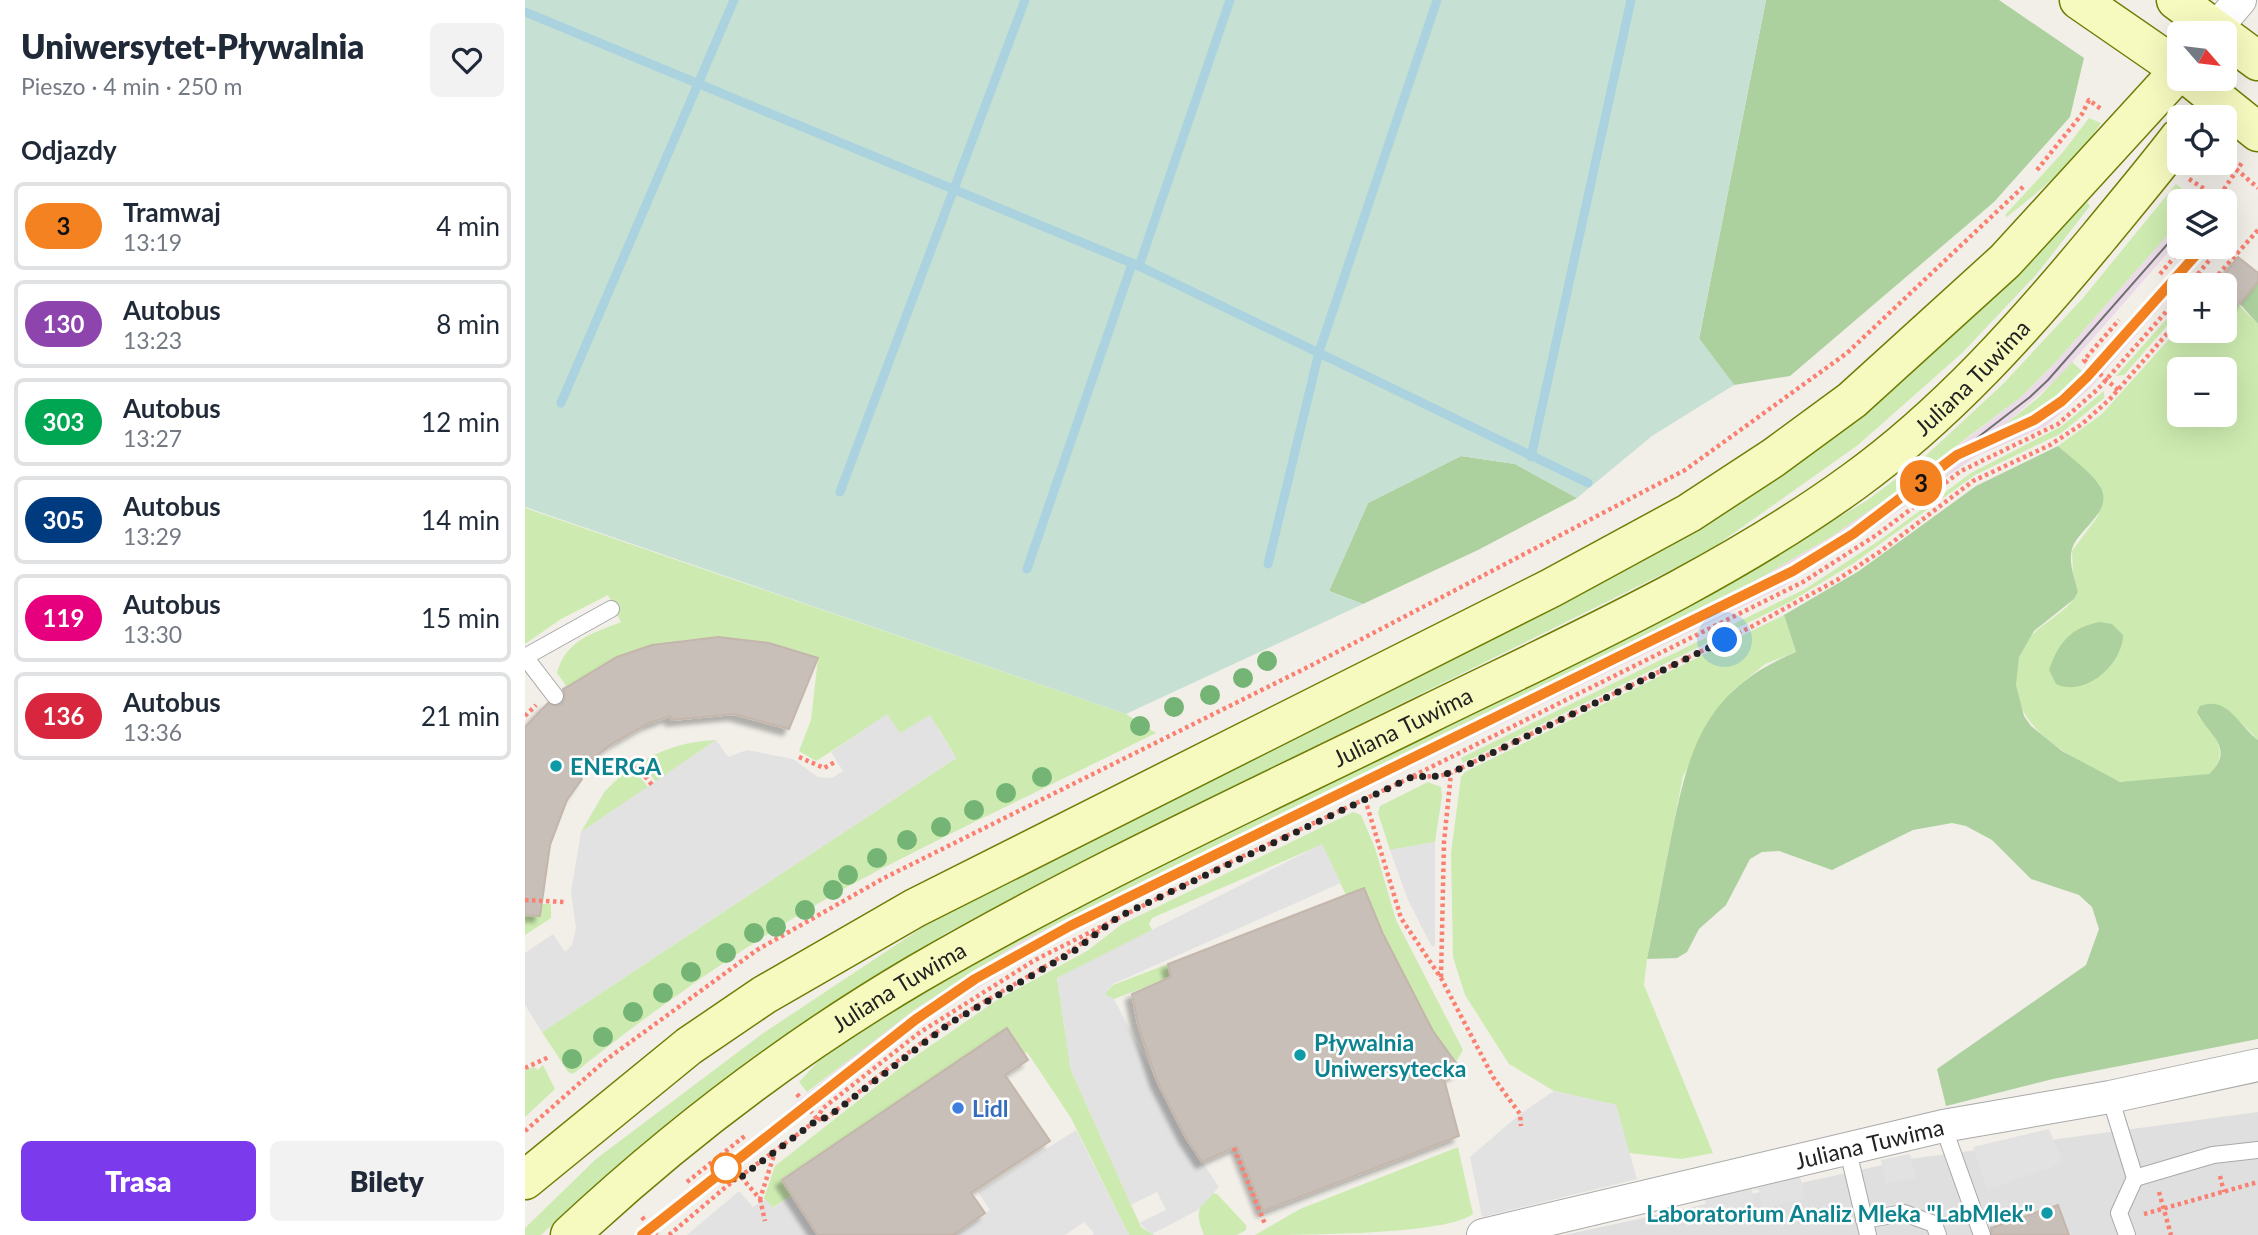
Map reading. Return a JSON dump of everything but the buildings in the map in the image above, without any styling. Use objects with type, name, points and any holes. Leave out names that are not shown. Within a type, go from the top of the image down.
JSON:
[{"type":"main road","points":[[2078,0],[2167,61]]},
{"type":"main road","points":[[2176,0],[2223,20],[2255,51]]},
{"type":"main road","points":[[2136,118],[2140,40]]},
{"type":"main road","name":"Juliana Tuwima","points":[[2207,105],[2255,51]]},
{"type":"main road","points":[[525,1180],[689,1046],[799,975],[915,908],[1422,654],[1700,506],[1852,400],[2005,261],[2167,83]]},
{"type":"main road","name":"Juliana Tuwima","points":[[569,1235],[660,1154],[819,1037],[913,976],[1051,899],[1573,646],[1777,533],[1856,480],[1938,411],[2006,347],[2167,152]]},
{"type":"street","name":"Juliana Tuwima","points":[[1483,1235],[1943,1126],[2110,1097],[2258,1065]]},
{"type":"lane","points":[[555,696],[525,657],[611,609]]},
{"type":"lane","points":[[2110,1097],[2135,1178],[2119,1213],[2124,1227]]},
{"type":"lane","points":[[1943,1126],[1982,1235]]},
{"type":"lane","points":[[1848,1150],[1866,1227],[1904,1213],[1934,1224],[1938,1235]]},
{"type":"lane","points":[[2135,1178],[2213,1155],[2258,1150]]},
{"type":"path","points":[[525,1131],[607,1059],[757,950],[861,891],[1108,764],[1312,665],[1685,470],[1847,353],[2033,175],[2082,114],[2088,100]]},
{"type":"path","points":[[2244,144],[2258,188]]},
{"type":"path","points":[[2225,189],[2244,144]]},
{"type":"path","points":[[2220,273],[2258,230]]},
{"type":"path","points":[[2160,274],[2173,259]]},
{"type":"path","points":[[2199,273],[2210,259]]},
{"type":"path","points":[[817,1120],[822,1109],[935,1021],[1027,965],[1118,917],[1412,777],[1803,582],[1878,534],[1962,471],[2058,424],[2106,380],[2167,311]]},
{"type":"path","points":[[2118,390],[2084,360],[2119,320]]},
{"type":"path","points":[[1412,777],[1451,773],[1818,591],[1881,551],[1973,481],[2065,436],[2092,416],[2118,390],[2167,334]]},
{"type":"path","points":[[525,716],[536,704]]},
{"type":"path","points":[[799,757],[824,768],[837,761]]},
{"type":"path","points":[[632,760],[652,785]]},
{"type":"path","points":[[1441,978],[1444,842],[1451,773]]},
{"type":"path","points":[[1365,799],[1401,918],[1441,978],[1493,1077],[1520,1114],[1521,1126]]},
{"type":"path","points":[[525,900],[564,902]]},
{"type":"path","points":[[669,1235],[741,1177],[817,1120],[828,1117],[950,1023],[1074,951],[1118,917]]},
{"type":"path","points":[[525,1068],[549,1057]]},
{"type":"path","points":[[790,1099],[797,1094],[817,1120]]},
{"type":"path","points":[[682,1186],[747,1134]]},
{"type":"path","points":[[1234,1148],[1265,1224]]},
{"type":"path","points":[[759,1199],[774,1154]]},
{"type":"path","points":[[741,1177],[759,1199],[765,1221]]},
{"type":"path","points":[[2124,1227],[2163,1209],[2257,1184]]},
{"type":"path","points":[[2163,1209],[2171,1235]]},
{"type":"path","points":[[642,1217],[657,1235]]},
{"type":"shaded area","points":[[2167,236],[2167,254],[2060,376],[2001,428],[2048,404],[2077,380],[2167,278],[2167,300],[2090,388],[2046,426],[1975,457],[1844,549],[1782,587],[1046,946],[939,1012],[891,1046],[651,1235],[633,1235],[877,1037],[940,992],[1022,941],[1748,585],[1829,538],[1934,464],[2021,397],[2054,364]]},
{"type":"shaded area","points":[[2183,259],[2202,259],[2190,273],[2171,273]]},
{"type":"shaded area","points":[[887,714],[900,733],[930,715],[956,758],[542,1032],[525,1005],[525,953],[553,934],[565,952],[572,945],[576,928],[571,892],[581,832],[716,740],[728,757],[747,750],[793,759],[818,777],[832,778],[843,771],[831,752]]},
{"type":"shaded area","points":[[1435,842],[1435,945],[1432,947],[1408,900],[1390,850]]},
{"type":"shaded area","points":[[1322,844],[1341,883],[1113,984],[1105,994],[1114,999],[1185,1136],[1219,1187],[1198,1210],[1152,1234],[1139,1223],[1166,1210],[1157,1192],[1131,1205],[1071,1070],[1057,978]]},
{"type":"shaded area","points":[[1554,1091],[1616,1105],[1637,1179],[1482,1217],[1470,1157],[1520,1114]]},
{"type":"shaded area","points":[[2258,1112],[2258,1235],[1565,1235],[1910,1159]]},
{"type":"shaded area","points":[[2049,1129],[2063,1163],[1987,1190],[1973,1147]]},
{"type":"shaded area","points":[[1076,1130],[1129,1235],[1092,1235],[1094,1233],[1084,1222],[1065,1235],[953,1235],[990,1210],[978,1192]]},
{"type":"shaded area","points":[[1910,1154],[1916,1178],[1886,1183],[1881,1160]]},
{"type":"shaded area","points":[[1799,1172],[1805,1198],[1763,1208],[1759,1190],[1752,1189],[1754,1209],[1709,1221],[1703,1193]]},
{"type":"shaded area","points":[[739,1191],[753,1207],[765,1199],[773,1208],[792,1195],[818,1235],[687,1235]]},
{"type":"green space","points":[[525,0],[1766,0],[1699,338],[1734,385],[1652,436],[1577,498],[1515,464],[1461,456],[1368,503],[1329,591],[1363,604],[1126,714],[525,507]]},
{"type":"green space","points":[[1766,0],[1999,0],[2084,58],[2070,117],[1994,202],[1790,376],[1734,385],[1699,339]]},
{"type":"green space","points":[[2089,118],[2101,123],[2092,137],[2046,185],[2007,217],[2005,215],[2063,152]]},
{"type":"green space","points":[[2167,195],[2167,236],[2054,364],[2021,397],[1882,502],[1829,538],[1748,585],[1022,941],[914,1010],[807,1092],[799,1082],[824,1055],[913,996],[1023,934],[1698,600],[1866,501],[1919,462],[2004,383],[2083,298]]},
{"type":"green space","points":[[2087,202],[2090,206],[2036,275],[1962,353],[1858,445],[1707,552],[1075,865],[946,933],[773,1045],[609,1174],[541,1235],[525,1235],[525,1228],[596,1159],[762,1034],[935,919],[1545,613],[1699,527],[1842,428],[1951,337]]},
{"type":"green space","points":[[2258,282],[2258,324],[2240,304]]},
{"type":"green space","points":[[2237,304],[2258,324],[2258,740],[2227,709],[2199,717],[2215,737],[2220,752],[2216,767],[2209,774],[2151,783],[2128,783],[2106,776],[2042,735],[2022,709],[2017,694],[2015,677],[2023,647],[2038,630],[2072,601],[2078,592],[2072,551],[2098,516],[2100,486],[2058,446],[2102,414],[2167,341],[2237,343]]},
{"type":"green space","points":[[2167,319],[2167,326],[2124,375],[2116,376]]},
{"type":"green space","points":[[2072,362],[2083,372],[2065,391],[2033,413],[1998,430],[2039,397]]},
{"type":"green space","points":[[2104,391],[2104,398],[2060,434],[1975,475],[1854,563],[1790,602],[1463,763],[1461,758],[1805,589],[1880,540],[1971,473],[2062,426]]},
{"type":"green space","points":[[2058,446],[2093,477],[2101,488],[2102,505],[2072,549],[2071,565],[2078,592],[2074,599],[2034,631],[2019,657],[2016,685],[2024,716],[2031,726],[2062,751],[2120,782],[2209,774],[2217,765],[2220,749],[2197,712],[2200,706],[2210,704],[2225,708],[2258,740],[2258,1039],[2053,1079],[1946,1106],[1937,1069],[2086,965],[2099,929],[2092,907],[2079,895],[2031,879],[1992,840],[1966,826],[1952,823],[1913,830],[1832,870],[1779,851],[1762,852],[1750,859],[1726,905],[1699,929],[1687,952],[1677,958],[1647,959],[1677,810],[1693,752],[1720,705],[1739,685],[1764,668],[1796,652],[1784,615],[1859,571],[1976,486]]},
{"type":"green space","points":[[1461,456],[1515,464],[1577,498],[1478,550],[1363,604],[1329,591],[1368,503]]},
{"type":"green space","points":[[525,508],[1126,714],[1156,733],[913,853],[799,915],[721,964],[573,1074],[568,1072],[542,1032],[956,758],[939,729],[899,733],[887,715],[816,761],[799,751],[811,720],[818,658],[783,647],[718,638],[659,645],[629,655],[567,687],[557,673],[567,653],[581,640],[621,622],[608,595],[561,619],[525,644]]},
{"type":"green space","points":[[1784,615],[1796,652],[1765,664],[1731,692],[1683,776],[1647,959],[1644,985],[1713,1153],[1682,1159],[1629,1153],[1616,1105],[1554,1091],[1509,1064],[1465,995],[1453,957],[1451,853],[1461,777],[1465,772]]},
{"type":"green space","points":[[2100,622],[2112,624],[2123,635],[2117,656],[2110,666],[2101,675],[2079,686],[2056,684],[2049,670],[2061,644],[2073,632]]},
{"type":"green space","points":[[716,740],[656,782],[640,762],[677,746]]},
{"type":"green space","points":[[631,766],[648,787],[581,832],[605,791]]},
{"type":"green space","points":[[1428,782],[1441,787],[1435,842],[1390,850],[1378,813],[1380,806]]},
{"type":"green space","points":[[1353,812],[1361,815],[1375,848],[1396,920],[1463,1050],[1456,1062],[1433,1031],[1383,934],[1365,889],[1346,895],[1321,845],[1152,918],[1149,924],[1156,937],[1057,978],[1071,1070],[1141,1227],[1154,1235],[1129,1235],[1071,1118],[1027,1052],[1024,1054],[1007,1028],[782,1179],[792,1195],[772,1208],[764,1198],[775,1166],[910,1060],[997,1000],[1087,951],[1122,924]]},
{"type":"green space","points":[[525,904],[551,904],[551,918],[525,935]]},
{"type":"green space","points":[[1168,964],[1171,977],[1114,999],[1104,995],[1113,985]]},
{"type":"green space","points":[[543,1065],[555,1089],[525,1117],[525,1070],[534,1067],[538,1070]]},
{"type":"green space","points":[[1458,1147],[1473,1214],[1458,1221],[1404,1230],[1255,1235],[1300,1209]]},
{"type":"green space","points":[[1211,1193],[1217,1194],[1246,1225],[1246,1230],[1237,1235],[1204,1235],[1199,1212],[1202,1203]]},
{"type":"waterway","points":[[561,403],[734,0]]},
{"type":"waterway","points":[[840,492],[1025,0]]},
{"type":"waterway","points":[[1139,266],[1230,0]]},
{"type":"waterway","points":[[1268,564],[1319,352],[1437,0]]},
{"type":"waterway","points":[[1531,457],[1631,0]]},
{"type":"waterway","points":[[525,12],[1139,266],[1588,483]]},
{"type":"waterway","points":[[1027,569],[1132,264]]},
{"type":"tram line","points":[[642,1235],[915,1020],[1022,952],[1771,583],[1853,534],[2030,397],[2167,245]]},
{"type":"tram line","points":[[1978,445],[2030,422],[2067,396],[2108,356],[2192,259]]},
{"type":"tram line","name":"3","points":[[642,1235],[881,1045],[975,979],[1070,926],[1793,571],[1853,534],[1957,455],[2034,420],[2062,401],[2081,384],[2192,259]]},
{"type":"place","name":"ENERGA","points":[[556,766]]},
{"type":"place","name":"Pływalnia Uniwersytecka","points":[[1300,1055]]},
{"type":"place","name":"Lidl","points":[[958,1108]]},
{"type":"place","name":"Laboratorium Analiz Mleka \"LabMlek\"","points":[[2047,1213]]},
{"type":"route","points":[[726,1168],[734,1181],[741,1177],[817,1120],[828,1117],[919,1044],[1017,981],[1074,951],[1118,917],[1412,777],[1440,776],[1455,771],[1725,640]]}]
